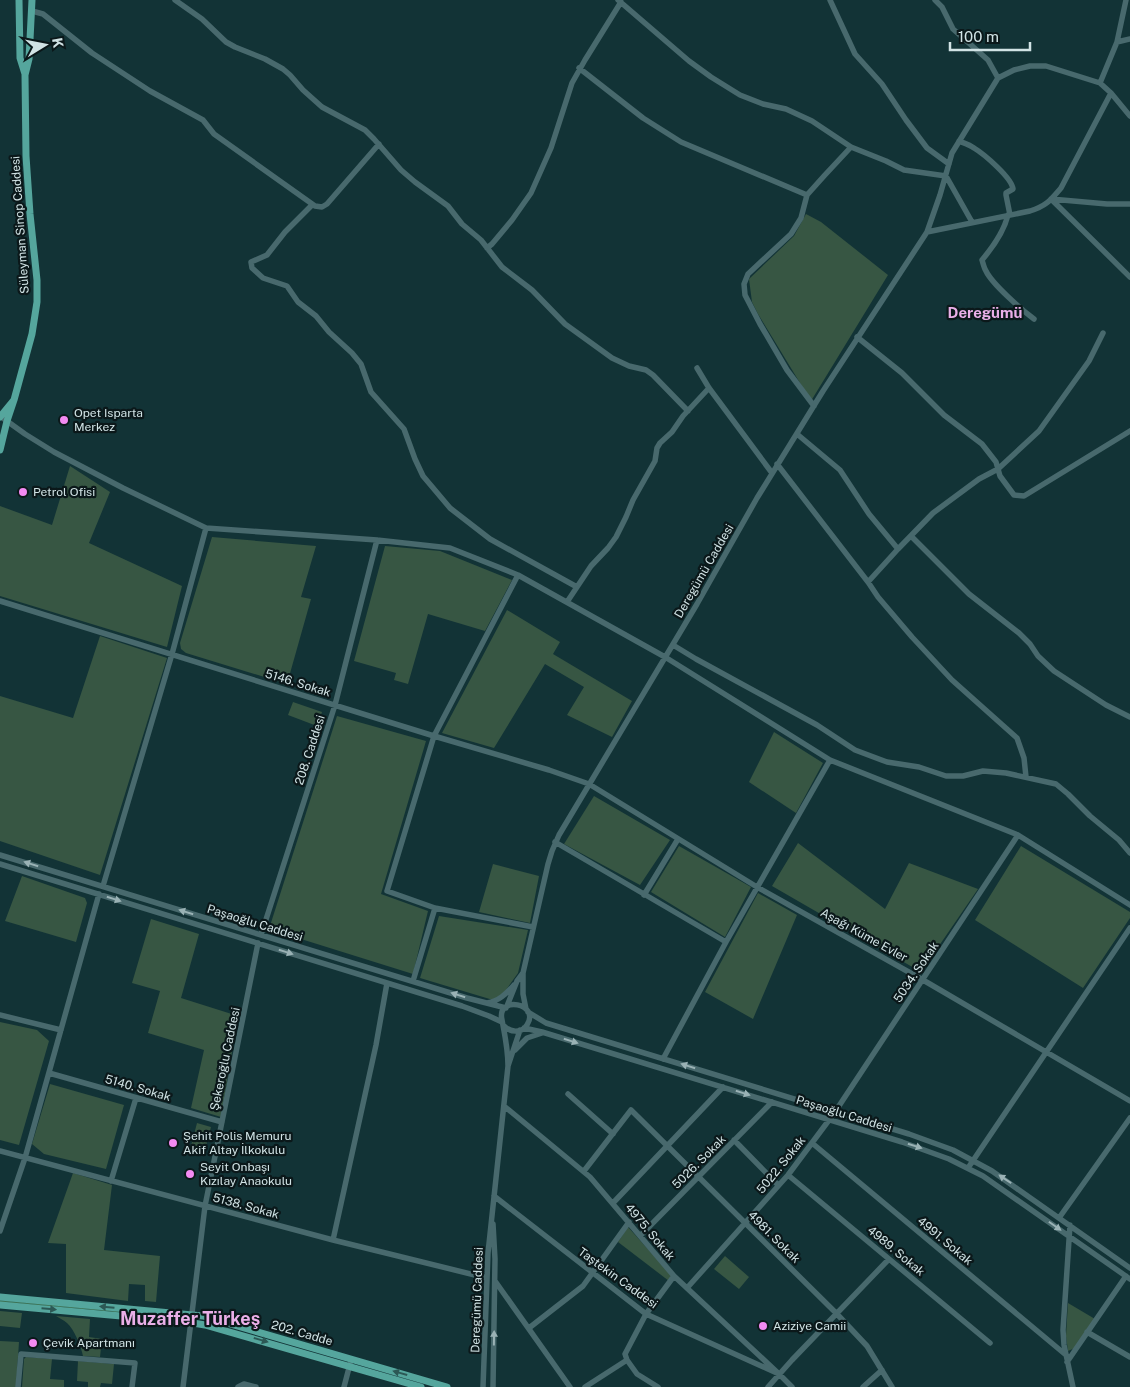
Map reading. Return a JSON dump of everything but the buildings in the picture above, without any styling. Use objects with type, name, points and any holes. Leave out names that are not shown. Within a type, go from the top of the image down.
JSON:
[{"type":"main road","name":"Süleyman Sinop Caddesi","points":[[19,0],[20,58],[25,75]]},
{"type":"main road","name":"Süleyman Sinop Caddesi","points":[[0,450],[2,417],[14,400],[32,334],[37,302],[37,280],[26,156],[25,75],[29,58],[32,0]]},
{"type":"main road","name":"202. Cadde","points":[[0,1297],[192,1319],[213,1327],[447,1387]]},
{"type":"main road","name":"202. Cadde","points":[[0,1305],[192,1319]]},
{"type":"main road","name":"202. Cadde","points":[[350,1363],[421,1387]]},
{"type":"street","points":[[175,0],[202,19],[230,45],[283,68],[316,102],[370,134],[401,170],[442,201],[462,224],[481,240],[502,267],[532,290],[565,324],[612,358],[629,366],[646,370],[688,411]]},
{"type":"street","points":[[830,0],[855,54],[882,84],[927,148],[949,164]]},
{"type":"street","points":[[935,0],[954,29],[988,60],[998,78],[1014,70],[1030,66],[1046,66],[1100,83],[1130,116]]},
{"type":"street","points":[[1100,83],[1117,42],[1126,0]]},
{"type":"street","points":[[487,248],[516,216],[531,193],[547,156],[572,83],[619,1],[711,77],[740,95],[763,104],[786,109],[812,121],[851,147],[904,170],[946,176],[972,222]]},
{"type":"street","points":[[32,11],[43,14],[86,49],[150,91],[203,120],[214,134],[312,205],[321,207],[327,204],[379,144]]},
{"type":"street","points":[[1117,42],[1130,39]]},
{"type":"street","points":[[580,68],[643,118],[681,142],[807,195]]},
{"type":"street","name":"Deregümü Caddesi","points":[[527,1011],[523,994],[523,973],[548,864],[555,842],[697,604],[777,464],[857,337],[927,232],[952,153],[998,78]]},
{"type":"street","points":[[927,232],[1042,207],[1061,188],[1111,93]]},
{"type":"street","points":[[960,141],[983,154],[1006,175],[1012,184],[1013,188],[1006,193],[1009,215],[1006,224],[982,260],[986,272],[994,282],[1024,312],[1034,318]]},
{"type":"street","points":[[814,406],[787,370],[760,324],[745,295],[744,284],[748,274],[791,234],[801,218],[807,195],[851,147]]},
{"type":"street","points":[[1052,199],[1130,204]]},
{"type":"street","points":[[1052,199],[1130,277]]},
{"type":"street","points":[[312,205],[298,217],[267,255],[251,262],[252,268],[263,278],[287,286],[298,302],[312,312],[329,332],[356,357],[364,370],[371,392],[406,432],[422,476],[450,508],[490,539],[577,587]]},
{"type":"street","points":[[868,582],[933,513],[979,479],[998,469],[1040,432],[1089,360],[1103,333]]},
{"type":"street","points":[[857,337],[902,373],[944,415],[982,444],[996,462],[1000,476],[1014,495],[1024,496],[1130,431]]},
{"type":"street","points":[[697,368],[708,388],[772,473]]},
{"type":"street","points":[[567,602],[591,566],[616,537],[633,500],[655,461],[657,448],[660,443],[672,432],[708,388]]},
{"type":"street","points":[[2,417],[40,444],[74,464],[206,528],[377,540],[450,548],[518,575],[665,657],[830,760],[1018,835],[1130,905]]},
{"type":"street","points":[[797,434],[840,470],[869,514],[898,549]]},
{"type":"street","points":[[777,464],[878,597],[901,624],[952,680],[1017,738],[1024,758],[1026,778]]},
{"type":"street","points":[[103,886],[172,654],[206,528]]},
{"type":"street","points":[[910,536],[969,594],[1019,633],[1038,656],[1054,671],[1106,705],[1130,717]]},
{"type":"street","name":"208. Caddesi","points":[[261,935],[334,705],[377,540]]},
{"type":"street","points":[[518,575],[434,736],[388,890],[435,908],[533,927]]},
{"type":"street","name":"5146. Sokak","points":[[0,600],[589,784]]},
{"type":"street","points":[[673,644],[696,659],[817,725],[855,750],[887,762],[919,767],[946,776],[963,776],[983,771],[1006,773],[1056,784],[1119,840],[1130,853]]},
{"type":"street","points":[[663,1059],[726,942],[830,760]]},
{"type":"street","name":"Aşağı Küme Evler","points":[[589,784],[757,887],[923,980],[1130,1101]]},
{"type":"street","name":"5034. Sokak","points":[[829,1119],[1018,835]]},
{"type":"street","points":[[644,895],[678,839]]},
{"type":"street","points":[[555,842],[726,942]]},
{"type":"street","name":"Paşaoğlu Caddesi","points":[[0,855],[486,1004],[506,1007]]},
{"type":"street","name":"Paşaoğlu Caddesi","points":[[0,864],[471,1009],[503,1024]]},
{"type":"street","points":[[0,1231],[25,1158],[99,894]]},
{"type":"street","points":[[413,982],[435,908]]},
{"type":"street","points":[[968,1168],[1130,928]]},
{"type":"street","name":"Şekeroğlu Caddesi","points":[[183,1387],[205,1206],[258,944]]},
{"type":"street","name":"Deregümü Caddesi","points":[[506,1007],[517,981],[523,973]]},
{"type":"street","points":[[486,1004],[502,997],[517,981]]},
{"type":"street","points":[[333,1240],[376,1045],[387,983]]},
{"type":"street","points":[[520,1004],[527,1011],[528,1023],[522,1029],[514,1032],[503,1024],[502,1014],[506,1007],[520,1004]]},
{"type":"street","name":"Paşaoğlu Caddesi","points":[[527,1011],[546,1023],[922,1138],[973,1160],[1004,1179],[1130,1268]]},
{"type":"street","points":[[0,1015],[61,1030]]},
{"type":"street","name":"Deregümü Caddesi","points":[[483,1387],[487,1278],[508,1066],[508,1053],[503,1024]]},
{"type":"street","name":"Deregümü Caddesi","points":[[508,1066],[522,1029]]},
{"type":"street","name":"Paşaoğlu Caddesi","points":[[522,1029],[545,1032],[919,1147],[968,1168],[998,1186],[1128,1278]]},
{"type":"street","points":[[514,1052],[527,1038],[545,1032]]},
{"type":"street","name":"5140. Sokak","points":[[49,1073],[222,1122]]},
{"type":"street","points":[[613,1203],[723,1087]]},
{"type":"street","points":[[568,1094],[613,1134],[584,1172]]},
{"type":"street","points":[[111,1181],[136,1098]]},
{"type":"street","name":"5026. Sokak","points":[[640,1236],[772,1102]]},
{"type":"street","name":"4975. Sokak","points":[[504,1106],[598,1185],[674,1276],[779,1374]]},
{"type":"street","name":"4981. Sokak","points":[[613,1134],[631,1110],[836,1313],[867,1346],[892,1387]]},
{"type":"street","points":[[1059,1218],[1130,1118]]},
{"type":"street","name":"5022. Sokak","points":[[687,1288],[788,1175],[829,1119]]},
{"type":"street","points":[[734,1140],[778,1185]]},
{"type":"street","name":"4991. Sokak","points":[[812,1143],[1066,1355]]},
{"type":"street","name":"5138. Sokak","points":[[0,1151],[333,1240],[487,1278]]},
{"type":"street","name":"4989. Sokak","points":[[788,1175],[990,1343]]},
{"type":"street","name":"Taştekin Caddesi","points":[[494,1196],[646,1314],[779,1374],[792,1387]]},
{"type":"street","name":"Deregümü Caddesi","points":[[492,1215],[495,1245],[493,1387]]},
{"type":"street","points":[[529,1328],[581,1287],[629,1222]]},
{"type":"street","points":[[1070,1226],[1063,1337],[1073,1387]]},
{"type":"street","points":[[768,1387],[889,1259]]},
{"type":"street","points":[[658,1387],[638,1374],[627,1360],[625,1354],[646,1314],[674,1276]]},
{"type":"street","points":[[1067,1362],[1128,1278]]},
{"type":"street","points":[[495,1281],[570,1387]]},
{"type":"street","points":[[1088,1332],[1130,1357]]},
{"type":"street","points":[[18,1387],[21,1354],[135,1363],[132,1387]]},
{"type":"street","points":[[585,1387],[627,1360]]},
{"type":"street","points":[[344,1387],[350,1363]]},
{"type":"street","points":[[863,1387],[882,1370]]},
{"type":"street","points":[[240,1386],[256,1387]]},
{"type":"green space","points":[[806,214],[821,222],[888,275],[811,401],[758,314],[752,302],[749,279],[794,236]]},
{"type":"green space","points":[[70,466],[110,492],[89,543],[182,586],[167,647],[0,596],[0,506],[52,525]]},
{"type":"green space","points":[[212,537],[316,546],[301,597],[311,599],[287,684],[186,653],[181,649],[180,643]]},
{"type":"green space","points":[[385,546],[440,551],[512,580],[485,631],[428,614],[408,684],[394,680],[396,673],[354,661]]},
{"type":"green space","points":[[507,610],[560,642],[553,654],[632,701],[612,737],[567,715],[584,687],[545,664],[494,748],[442,733]]},
{"type":"green space","points":[[100,636],[167,658],[100,875],[0,841],[0,696],[73,718]]},
{"type":"green space","points":[[293,702],[322,712],[317,726],[288,715]]},
{"type":"green space","points":[[337,716],[426,741],[381,894],[428,911],[413,974],[269,929]]},
{"type":"green space","points":[[774,732],[823,763],[796,813],[749,782]]},
{"type":"green space","points":[[594,796],[670,840],[640,885],[564,844]]},
{"type":"green space","points":[[798,843],[885,909],[909,863],[978,889],[921,972],[772,886]]},
{"type":"green space","points":[[679,846],[751,887],[725,937],[651,892]]},
{"type":"green space","points":[[1021,846],[1130,912],[1130,918],[1083,988],[975,920]]},
{"type":"green space","points":[[493,864],[539,876],[530,923],[479,912]]},
{"type":"green space","points":[[22,876],[85,898],[87,903],[76,942],[5,921]]},
{"type":"green space","points":[[758,893],[797,915],[753,1019],[705,992]]},
{"type":"green space","points":[[439,916],[528,930],[518,973],[503,994],[493,1000],[420,978]]},
{"type":"green space","points":[[151,919],[199,934],[181,998],[238,1016],[221,1117],[191,1108],[204,1050],[148,1033],[160,991],[132,983]]},
{"type":"green space","points":[[0,1022],[37,1030],[49,1041],[19,1145],[0,1140]]},
{"type":"green space","points":[[50,1084],[124,1105],[106,1169],[44,1154],[32,1144]]},
{"type":"green space","points":[[197,1123],[211,1127],[205,1150],[191,1146]]},
{"type":"green space","points":[[73,1173],[112,1185],[104,1250],[160,1256],[156,1302],[145,1301],[145,1285],[129,1284],[128,1301],[66,1293],[66,1244],[48,1243]]},
{"type":"green space","points":[[628,1227],[673,1277],[669,1281],[618,1242]]},
{"type":"green space","points":[[725,1256],[749,1277],[739,1289],[714,1269]]},
{"type":"green space","points":[[0,1300],[173,1316],[0,1302]]},
{"type":"green space","points":[[1068,1303],[1095,1319],[1075,1348],[1068,1351],[1066,1336]]},
{"type":"green space","points":[[0,1311],[22,1313],[20,1328],[0,1326]]},
{"type":"green space","points":[[56,1316],[90,1319],[89,1337],[102,1339],[100,1357],[83,1356],[70,1326]]},
{"type":"green space","points":[[0,1341],[19,1342],[16,1387],[0,1387]]},
{"type":"green space","points":[[26,1357],[52,1359],[50,1379],[64,1380],[64,1387],[22,1387],[24,1359]]},
{"type":"green space","points":[[78,1361],[114,1364],[112,1384],[101,1383],[100,1387],[88,1387],[88,1382],[77,1381]]},
{"type":"place","name":"Opet Isparta Merkez","points":[[64,420]]},
{"type":"place","name":"Petrol Ofisi","points":[[23,492]]},
{"type":"place","name":"Şehit Polis Memuru Akif Altay İlkokulu","points":[[173,1143]]},
{"type":"place","name":"Seyit Onbaşı Kızılay Anaokulu","points":[[190,1174]]},
{"type":"place","name":"Aziziye Camii","points":[[763,1326]]},
{"type":"place","name":"Çevik Apartmanı","points":[[33,1343]]},
{"type":"district","name":"Deregümü","points":[[985,312]]},
{"type":"district","name":"Muzaffer Türkeş","points":[[190,1318]]}]
